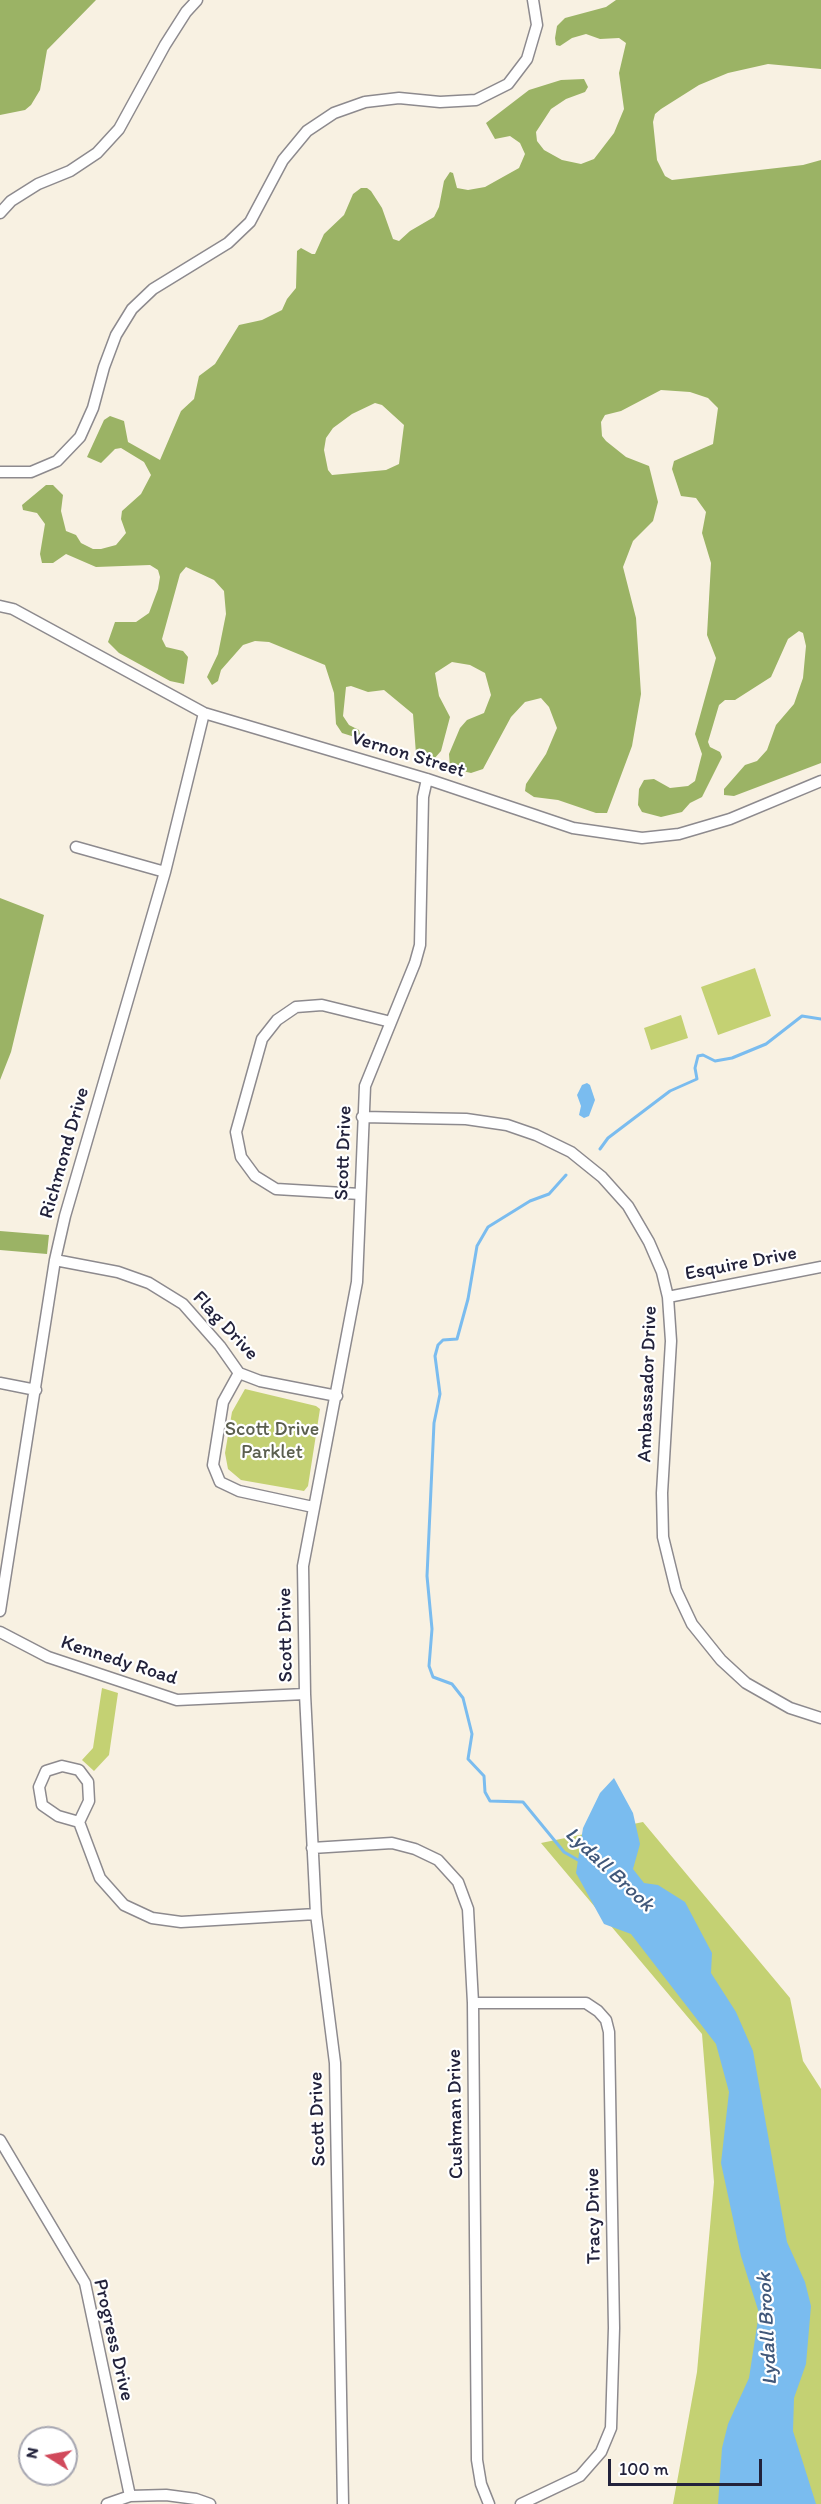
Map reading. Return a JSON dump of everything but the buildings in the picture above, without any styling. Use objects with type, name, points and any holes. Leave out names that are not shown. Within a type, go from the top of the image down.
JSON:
[{"type":"street","points":[[0,213],[11,201],[38,184],[70,171],[98,153],[119,129],[165,45],[196,0]]},
{"type":"street","points":[[0,472],[31,471],[57,461],[80,437],[93,408],[104,367],[116,335],[132,309],[153,289],[228,243],[250,222],[283,160],[307,131],[334,113],[365,102],[399,98],[440,102],[476,100],[508,84],[527,59],[537,25],[533,0]]},
{"type":"street","name":"Vernon Street","points":[[0,606],[13,609],[204,713],[427,779],[573,828],[642,838],[704,828],[821,781]]},
{"type":"street","name":"Richmond Drive","points":[[0,1611],[55,1260],[82,1155],[165,872],[204,713]]},
{"type":"street","name":"Scott Drive","points":[[343,2504],[334,2063],[316,1914],[305,1694],[303,1566],[357,1282],[365,1086],[420,945],[423,797],[427,779]]},
{"type":"street","points":[[76,847],[165,872]]},
{"type":"street","points":[[360,1194],[276,1189],[255,1176],[241,1157],[236,1132],[262,1039],[277,1020],[296,1007],[322,1005],[391,1022]]},
{"type":"street","name":"Ambassador Drive","points":[[362,1117],[466,1119],[507,1125],[536,1135],[571,1152],[602,1177],[628,1206],[651,1248],[668,1297],[671,1341],[662,1527],[668,1565],[676,1590],[692,1624],[721,1660],[746,1683],[790,1708],[821,1718]]},
{"type":"street","name":"Flag Drive","points":[[55,1260],[118,1272],[149,1283],[183,1304],[220,1346],[239,1373],[260,1381],[337,1396]]},
{"type":"street","name":"Esquire Drive","points":[[668,1297],[821,1267]]},
{"type":"street","points":[[239,1373],[223,1402],[213,1465],[220,1482],[238,1491],[314,1507]]},
{"type":"street","points":[[0,1383],[36,1390]]},
{"type":"street","name":"Kennedy Road","points":[[0,1632],[48,1657],[177,1700],[305,1694]]},
{"type":"street","points":[[79,1822],[58,1816],[42,1805],[39,1787],[46,1771],[62,1766],[79,1770],[88,1782],[89,1801],[79,1822],[100,1878],[124,1905],[152,1918],[181,1922],[316,1914]]},
{"type":"street","name":"Cushman Drive","points":[[312,1848],[392,1843],[415,1849],[438,1860],[458,1882],[468,1909],[473,2003],[477,2460],[481,2484],[489,2504]]},
{"type":"street","name":"Tracy Drive","points":[[473,2003],[586,2003],[606,2020],[609,2032],[614,2328],[611,2428],[601,2452],[580,2476],[521,2504]]},
{"type":"street","name":"Progress Drive","points":[[0,2139],[85,2283],[130,2496]]},
{"type":"street","points":[[106,2504],[130,2496],[166,2495],[196,2499],[210,2504]]},
{"type":"green space","points":[[0,0],[96,0],[47,50],[40,90],[31,105],[25,110],[0,115]]},
{"type":"green space","points":[[616,0],[821,0],[821,69],[768,64],[728,73],[699,85],[661,109],[655,114],[653,122],[657,160],[665,176],[672,180],[803,165],[821,160],[821,763],[734,796],[724,795],[724,789],[745,765],[757,761],[767,750],[776,725],[794,704],[803,678],[806,646],[803,633],[799,631],[788,639],[771,677],[735,700],[725,700],[719,705],[708,742],[710,747],[720,752],[722,757],[702,797],[690,803],[682,812],[661,817],[642,812],[638,805],[639,789],[644,780],[654,779],[670,788],[688,786],[695,781],[702,754],[695,734],[716,658],[707,635],[711,563],[702,533],[706,512],[696,498],[681,496],[672,469],[674,461],[713,444],[718,408],[708,398],[690,392],[661,390],[621,411],[605,415],[601,422],[602,436],[606,441],[626,457],[649,466],[658,502],[653,521],[633,541],[623,567],[636,618],[641,694],[632,746],[607,813],[596,813],[558,800],[534,797],[525,791],[526,784],[546,754],[557,728],[549,707],[541,698],[525,702],[511,717],[483,769],[471,773],[450,768],[449,754],[460,728],[467,720],[484,713],[491,695],[485,673],[470,665],[452,662],[435,673],[439,696],[450,717],[441,751],[434,759],[416,754],[413,714],[384,690],[368,692],[351,686],[346,687],[343,716],[349,725],[359,730],[361,739],[342,733],[336,724],[334,693],[325,665],[269,642],[255,641],[243,645],[221,670],[218,681],[212,685],[207,677],[218,654],[226,614],[224,591],[214,580],[186,567],[180,574],[162,639],[166,647],[183,651],[188,657],[184,684],[170,681],[119,653],[108,642],[115,622],[136,622],[149,613],[158,589],[160,577],[158,570],[150,565],[96,567],[66,554],[53,563],[42,563],[40,554],[45,524],[37,513],[23,510],[22,505],[46,485],[53,485],[63,495],[61,511],[66,531],[76,535],[81,543],[93,549],[116,545],[126,533],[121,519],[122,511],[141,494],[151,475],[144,462],[121,448],[115,449],[101,463],[87,457],[104,420],[110,416],[124,421],[128,442],[160,460],[181,411],[194,399],[199,376],[215,364],[239,325],[262,320],[282,310],[296,288],[297,251],[301,248],[315,254],[324,234],[344,215],[353,194],[361,188],[371,191],[382,208],[393,239],[399,241],[410,231],[434,217],[439,207],[444,181],[450,172],[453,173],[457,188],[468,190],[485,187],[519,168],[525,154],[520,143],[510,136],[495,139],[486,123],[529,90],[561,80],[584,79],[588,87],[585,92],[566,99],[551,109],[536,132],[537,141],[544,150],[562,160],[581,164],[594,159],[614,133],[624,109],[619,73],[626,43],[619,38],[600,39],[586,34],[572,38],[560,46],[556,45],[555,38],[557,26],[565,18],[606,7]],"holes":[[[375,403],[382,405],[404,425],[399,464],[386,470],[332,475],[328,470],[324,450],[326,438],[333,428],[352,414]]]},
{"type":"green space","points":[[0,898],[44,915],[11,1052],[0,1080]]},
{"type":"green space","points":[[755,968],[771,1016],[718,1035],[701,987]]},
{"type":"green space","points":[[681,1015],[688,1038],[651,1050],[644,1028]]},
{"type":"green space","points":[[0,1231],[49,1235],[47,1254],[0,1250]]},
{"type":"green space","name":"Scott Drive Parklet","points":[[245,1389],[316,1406],[320,1409],[308,1486],[304,1491],[241,1480],[228,1469],[225,1453],[232,1412]]},
{"type":"green space","points":[[102,1688],[118,1693],[109,1755],[94,1771],[82,1760],[93,1748]]},
{"type":"green space","points":[[643,1822],[790,1998],[803,2061],[821,2089],[821,2504],[673,2504],[697,2372],[714,2182],[702,2034],[541,1843]]},
{"type":"water","points":[[587,1083],[590,1085],[595,1100],[589,1116],[584,1118],[579,1115],[581,1106],[577,1095],[582,1085]]},
{"type":"water","points":[[614,1778],[633,1813],[640,1844],[633,1869],[644,1883],[658,1885],[685,1902],[712,1953],[711,1973],[736,2012],[753,2051],[787,2242],[805,2282],[811,2306],[806,2364],[794,2398],[793,2431],[816,2504],[718,2504],[722,2448],[728,2424],[749,2378],[759,2313],[741,2256],[721,2163],[729,2092],[716,2044],[631,1934],[604,1924],[576,1873],[583,1828],[600,1793]]},
{"type":"waterway","name":"Lydall Brook","points":[[600,1149],[608,1138],[670,1091],[697,1079],[695,1068],[698,1056],[703,1055],[715,1061],[732,1058],[766,1044],[802,1016],[821,1019]]},
{"type":"waterway","name":"Lydall Brook","points":[[566,1175],[549,1194],[530,1201],[488,1227],[477,1246],[468,1299],[457,1339],[443,1340],[438,1345],[435,1356],[440,1394],[434,1423],[427,1576],[432,1629],[429,1666],[433,1677],[452,1684],[463,1698],[472,1734],[468,1759],[484,1776],[485,1792],[490,1801],[523,1802],[564,1852],[578,1860]]}]
